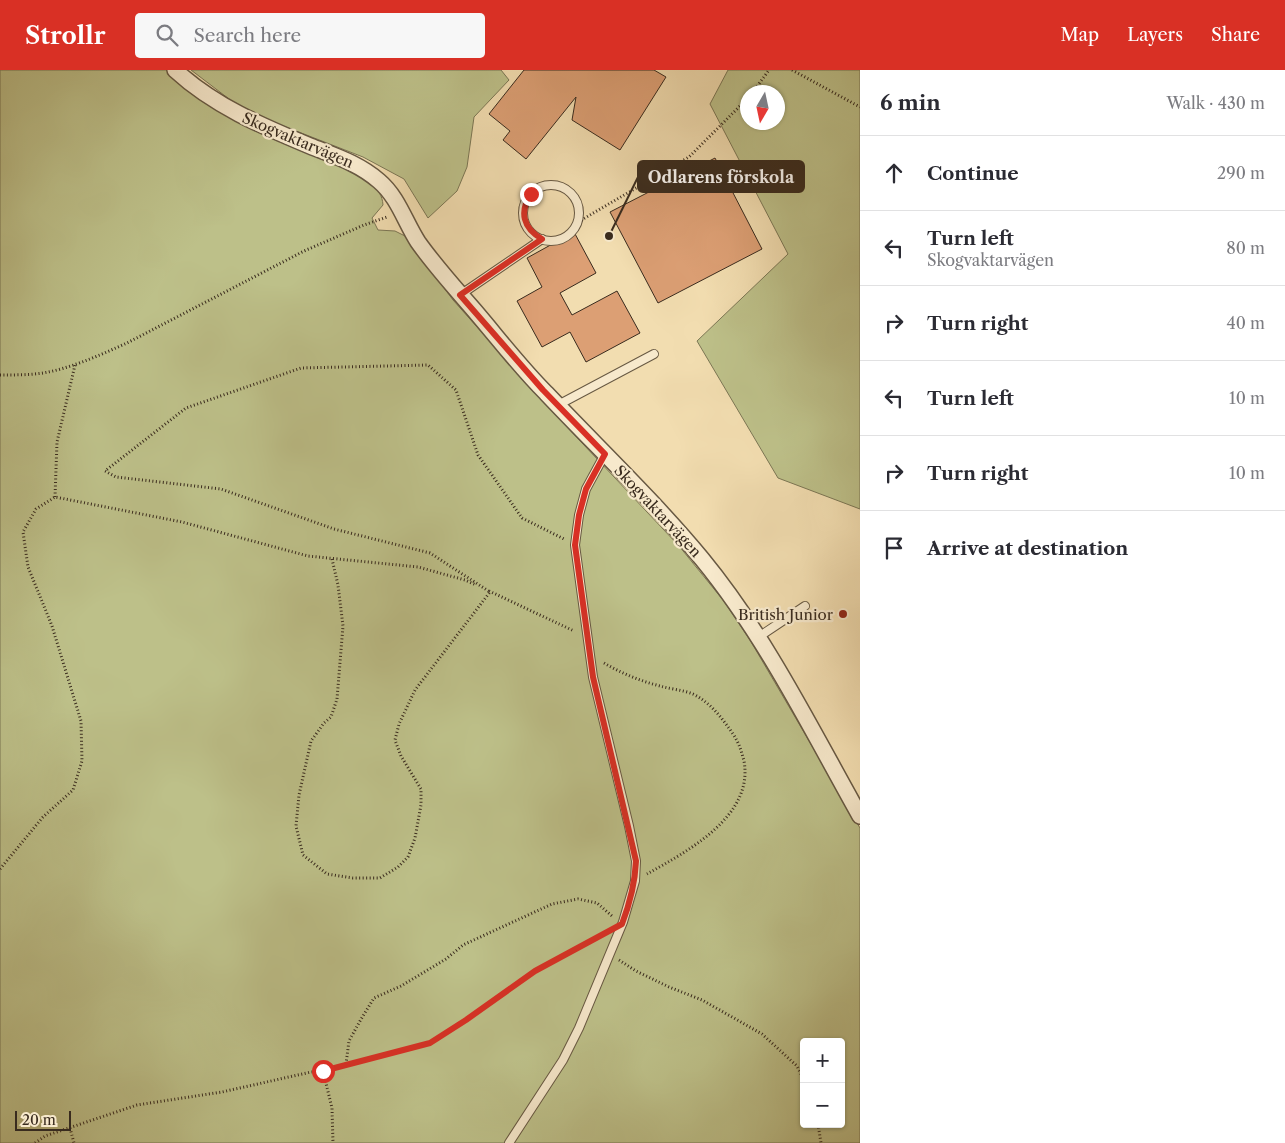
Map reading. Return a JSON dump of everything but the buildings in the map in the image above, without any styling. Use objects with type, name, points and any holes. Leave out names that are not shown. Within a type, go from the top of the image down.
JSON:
[{"type":"street","name":"Skogvaktarvägen","points":[[175,70],[229,110],[267,128],[343,158],[366,169],[384,184],[402,210],[418,240],[460,295],[558,405],[658,509],[703,561],[745,618],[860,816]]},
{"type":"lane","points":[[548,185],[566,189],[573,195],[578,204],[580,213],[578,222],[574,230],[559,240],[550,241],[542,239],[528,228],[524,220],[526,202],[531,194],[539,188],[548,185]]},
{"type":"lane","points":[[460,295],[542,239]]},
{"type":"lane","points":[[558,405],[654,354]]},
{"type":"lane","points":[[509,1143],[563,1060],[579,1028],[622,924],[635,881],[636,861],[593,677],[575,545],[579,515],[586,489],[605,454]]},
{"type":"lane","points":[[757,638],[805,606]]},
{"type":"path","points":[[758,85],[769,70]]},
{"type":"path","points":[[792,70],[860,108]]},
{"type":"path","points":[[578,222],[689,157],[740,106]]},
{"type":"path","points":[[0,375],[40,374],[75,365],[127,342],[304,251],[364,225],[382,220],[402,210]]},
{"type":"path","points":[[55,497],[57,442],[75,365]]},
{"type":"path","points":[[490,592],[430,553],[334,530],[221,489],[116,477],[105,471],[186,408],[301,368],[428,365],[456,390],[478,456],[522,518],[575,545]]},
{"type":"path","points":[[0,869],[43,817],[73,790],[82,761],[81,722],[52,626],[28,567],[24,532],[36,509],[55,497],[182,522],[308,556],[418,567],[465,580],[587,637]]},
{"type":"path","points":[[332,559],[338,584],[343,626],[337,699],[331,717],[324,723],[311,741],[299,795],[296,826],[303,855],[327,874],[353,878],[380,878],[398,867],[408,857],[415,838],[421,805],[421,789],[402,756],[396,740],[398,724],[415,690],[490,592]]},
{"type":"path","points":[[590,656],[621,673],[657,686],[693,694],[716,711],[740,745],[746,775],[741,796],[722,824],[686,853],[635,881]]},
{"type":"path","points":[[35,1143],[45,1136],[137,1105],[222,1092],[323,1071],[430,1043],[535,971],[622,924],[597,904],[578,899],[552,904],[464,945],[446,959],[402,986],[374,998],[350,1041],[346,1064]]},
{"type":"path","points":[[609,954],[636,971],[702,1000],[762,1034],[797,1066],[800,1072]]},
{"type":"path","points":[[323,1071],[332,1108],[332,1143]]},
{"type":"path","points":[[70,1128],[74,1143]]},
{"type":"path","points":[[819,1128],[821,1143]]},
{"type":"green space","points":[[0,70],[169,70],[365,179],[382,198],[383,205],[372,218],[378,230],[395,231],[407,237],[453,300],[551,410],[679,546],[723,600],[750,640],[860,828],[860,1143],[0,1143]]},
{"type":"green space","points":[[191,70],[501,70],[509,80],[474,117],[467,167],[457,191],[428,218],[404,179],[363,157],[273,122],[233,102]]},
{"type":"green space","points":[[728,70],[860,70],[860,509],[778,478],[697,341],[788,254],[710,104]]},
{"type":"place","name":"Odlarens förskola","points":[[609,236]]},
{"type":"place","name":"British Junior","points":[[843,614]]},
{"type":"route","points":[[323,1071],[430,1043],[535,971],[622,924],[635,881],[636,861],[629,826],[593,677],[575,545],[579,515],[586,489],[605,454],[543,390],[460,295],[542,239],[528,228],[524,220],[526,202],[531,194]]}]
